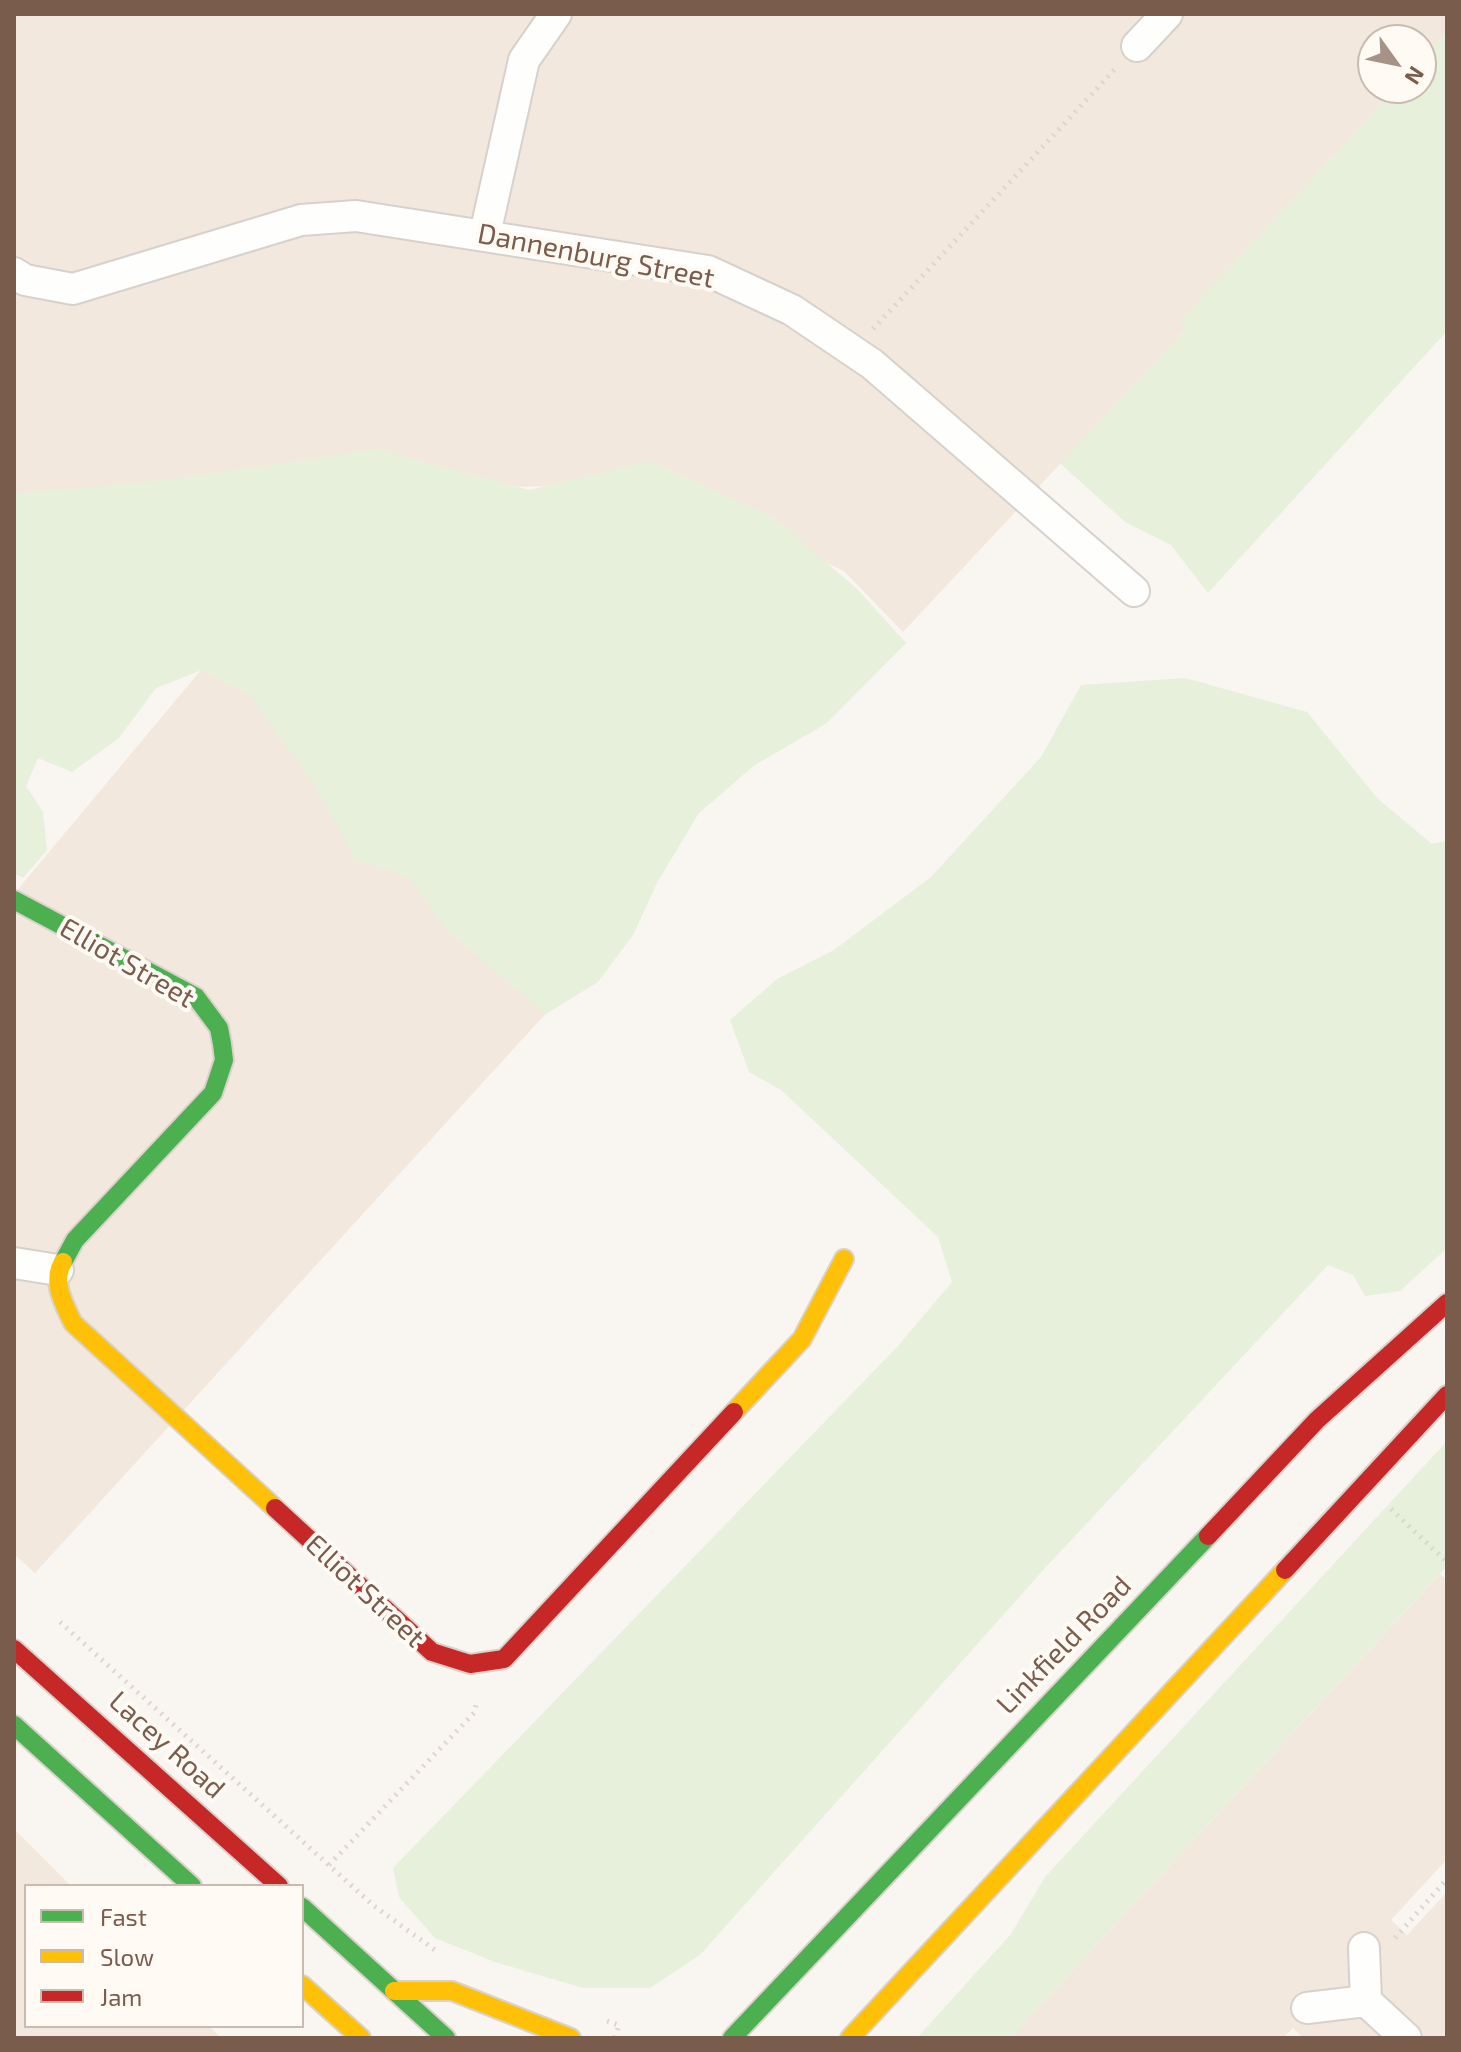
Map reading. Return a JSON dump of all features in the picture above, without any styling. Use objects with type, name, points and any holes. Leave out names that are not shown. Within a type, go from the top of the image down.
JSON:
[{"type":"street","points":[[485,234],[524,60],[556,14]]},
{"type":"street","points":[[1137,46],[1167,14]]},
{"type":"street","name":"Dannenburg Street","points":[[14,273],[25,280],[73,289],[301,220],[356,216],[708,271],[792,310],[853,351],[1134,591]]},
{"type":"street","name":"Elliot Street","points":[[14,900],[196,997],[219,1028],[224,1060],[213,1093],[75,1240],[58,1270],[60,1297],[73,1323],[432,1652],[470,1664],[486,1662]]},
{"type":"street","points":[[486,1662],[504,1659],[802,1339],[844,1259]]},
{"type":"street","points":[[14,1263],[58,1270]]},
{"type":"street","name":"Linkfield Road","points":[[732,2038],[1317,1420],[1447,1303]]},
{"type":"street","points":[[850,2038],[1447,1395]]},
{"type":"street","name":"Lacey Road","points":[[14,1649],[277,1884]]},
{"type":"street","points":[[14,1725],[190,1884]]},
{"type":"street","points":[[304,1909],[446,2038]]},
{"type":"street","points":[[1364,1948],[1366,2001],[1406,2038]]},
{"type":"street","points":[[304,1987],[361,2038]]},
{"type":"street","points":[[394,1991],[452,1991],[571,2038]]},
{"type":"street","points":[[1307,2008],[1366,2001]]},
{"type":"path","points":[[853,351],[1137,46]]},
{"type":"path","points":[[1365,1483],[1447,1562]]},
{"type":"path","points":[[60,1622],[384,1914],[443,1954]]},
{"type":"path","points":[[329,1865],[474,1713],[486,1662]]},
{"type":"path","points":[[1364,1948],[1391,1943],[1447,1879]]},
{"type":"path","points":[[598,2019],[619,2025],[615,2038]]},
{"type":"shaded area","points":[[14,14],[1447,14],[1447,32],[1437,43],[1437,24],[1357,24],[1357,104],[1381,104],[1181,321],[1187,328],[903,632],[844,571],[655,483],[14,501]]},
{"type":"shaded area","points":[[211,658],[591,964],[35,1573],[14,1554],[14,894]]},
{"type":"shaded area","points":[[1440,1574],[1447,1580],[1447,1859],[1391,1920],[1407,1935],[1447,1892],[1447,2038],[1303,2038],[1293,2028],[1283,2038],[1010,2038]]},
{"type":"shaded area","points":[[14,1829],[69,1884],[24,1884],[24,2028],[211,2028],[221,2038],[14,2038]]},
{"type":"green space","points":[[1447,32],[1447,331],[1208,593],[1171,545],[1125,522],[1060,463],[1187,328],[1180,321],[1381,104],[1437,104],[1437,43]]},
{"type":"green space","points":[[377,449],[529,490],[650,461],[775,518],[858,590],[906,643],[827,723],[755,765],[699,813],[658,881],[633,935],[598,982],[546,1014],[445,929],[408,876],[355,860],[321,796],[250,695],[202,670],[156,688],[119,738],[72,772],[38,758],[26,786],[43,812],[47,850],[23,878],[14,873],[14,494],[166,480]]},
{"type":"green space","points":[[1185,678],[1307,712],[1378,799],[1432,844],[1447,841],[1447,1248],[1400,1291],[1365,1296],[1353,1275],[1328,1265],[1047,1566],[700,1955],[650,1988],[583,1988],[495,1962],[435,1938],[399,1897],[393,1868],[898,1346],[952,1282],[938,1237],[781,1090],[749,1072],[730,1020],[777,979],[834,950],[931,877],[1041,757],[1081,685]]},
{"type":"green space","points":[[1447,1441],[1447,1566],[1010,2038],[917,2038],[1011,1934],[1045,1877]]},
{"type":"traffic: fast","points":[[14,900],[196,997],[219,1028],[222,1044],[224,1060],[213,1093],[75,1240],[63,1262]]},
{"type":"traffic: fast","points":[[732,2038],[1208,1536]]},
{"type":"traffic: fast","points":[[14,1725],[190,1884]]},
{"type":"traffic: fast","points":[[304,1909],[446,2038]]},
{"type":"traffic: slow","points":[[734,1412],[802,1339],[844,1259]]},
{"type":"traffic: slow","points":[[63,1262],[59,1285],[73,1323],[275,1508]]},
{"type":"traffic: slow","points":[[850,2038],[1285,1570]]},
{"type":"traffic: slow","points":[[304,1987],[361,2038]]},
{"type":"traffic: slow","points":[[394,1991],[452,1991],[571,2038]]},
{"type":"traffic: jam","points":[[1208,1536],[1317,1420],[1447,1303]]},
{"type":"traffic: jam","points":[[1285,1570],[1447,1395]]},
{"type":"traffic: jam","points":[[275,1508],[432,1652],[470,1664],[504,1659],[734,1412]]},
{"type":"traffic: jam","points":[[14,1649],[277,1884]]}]
